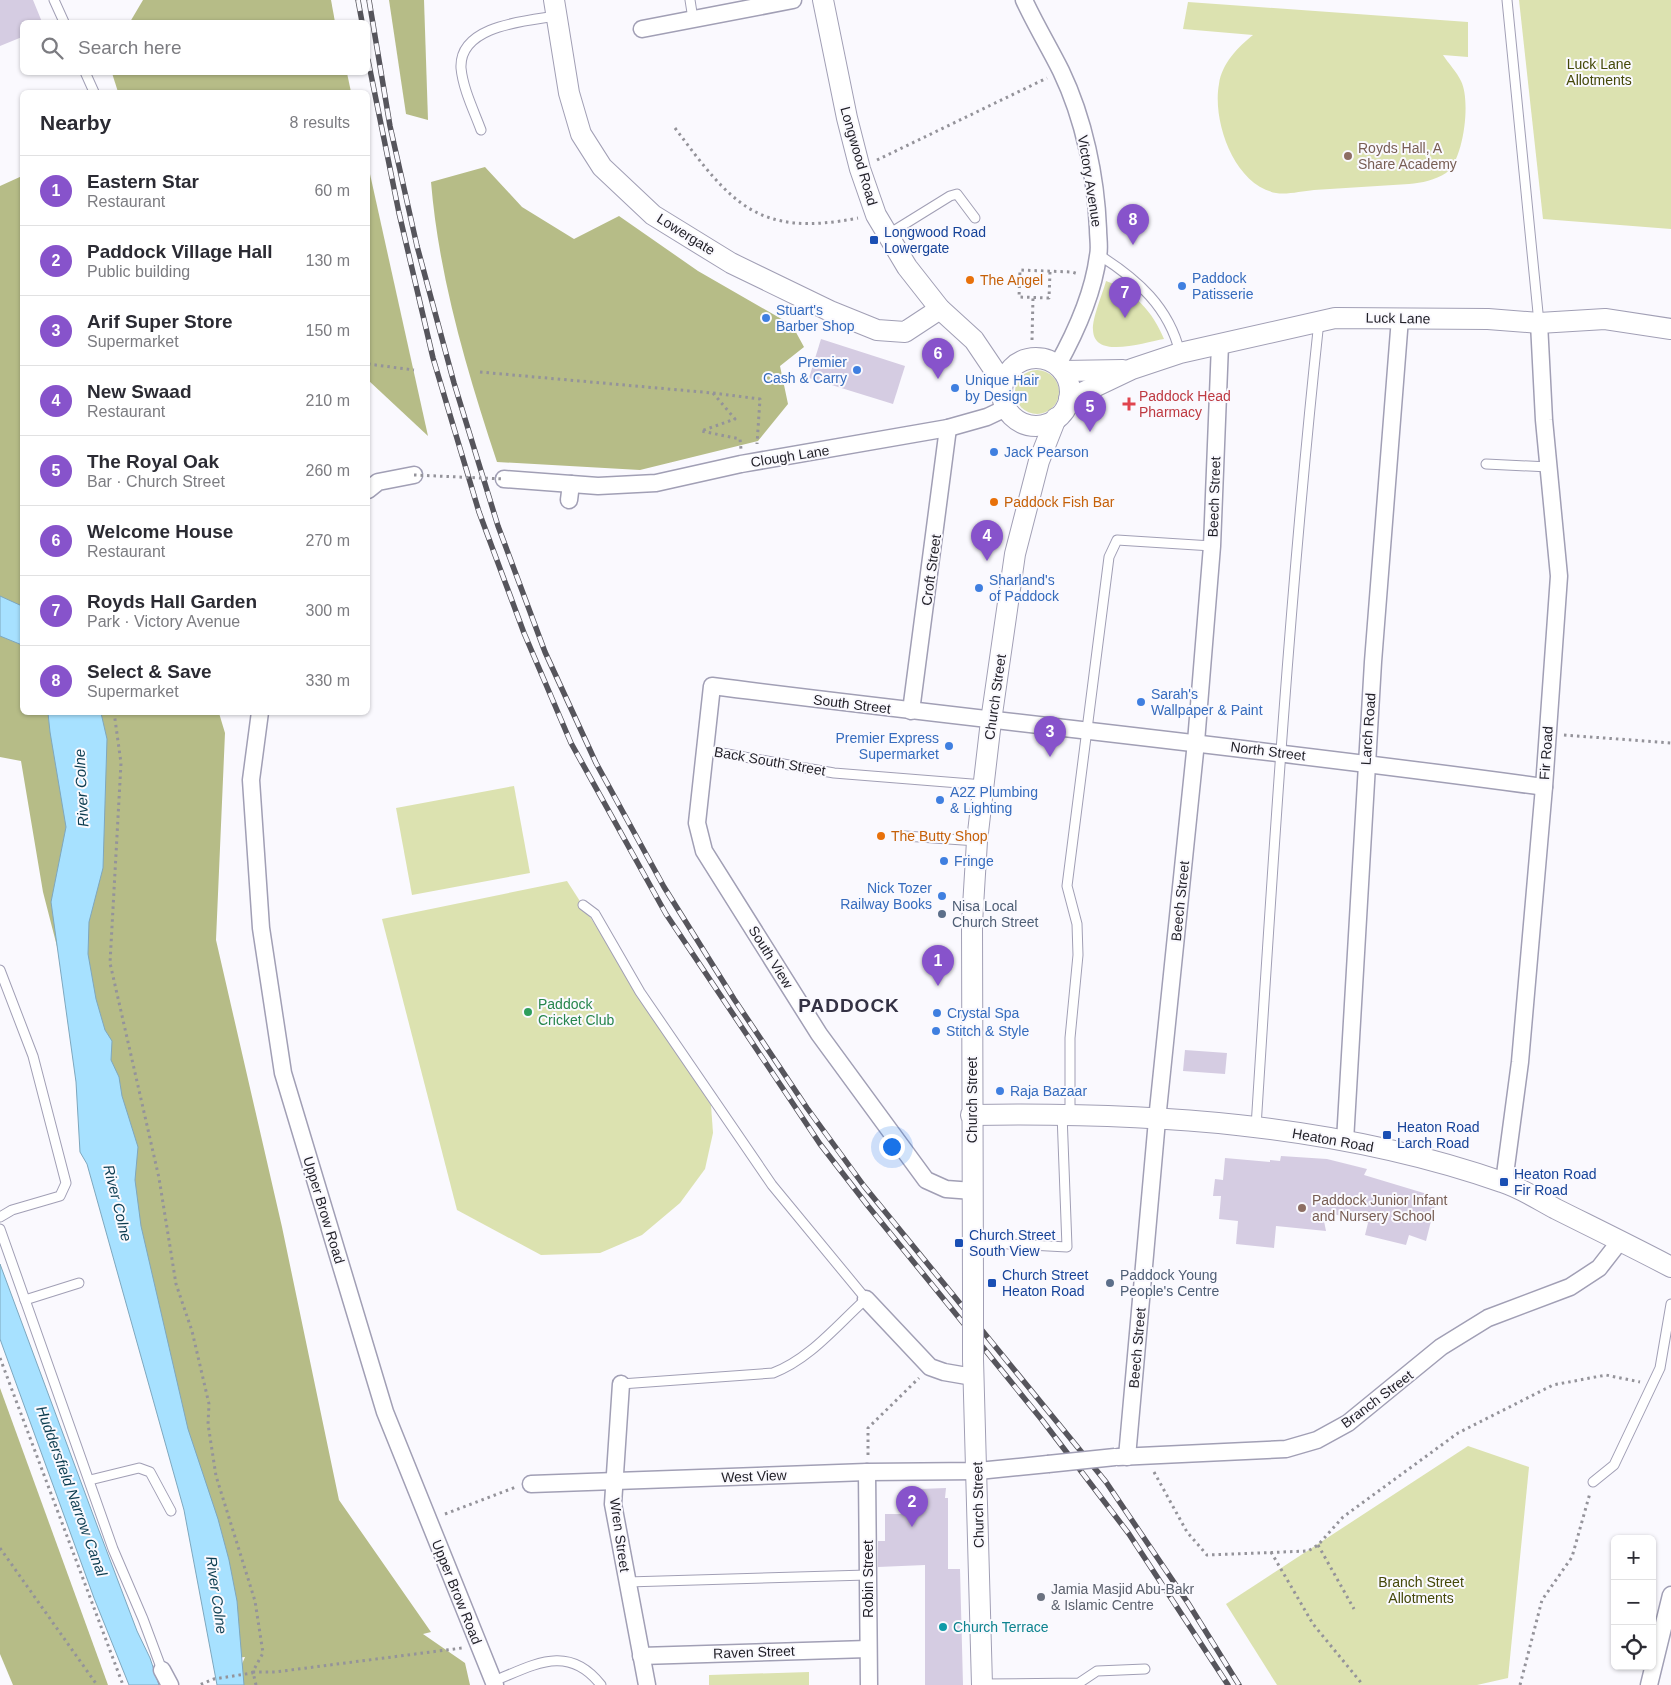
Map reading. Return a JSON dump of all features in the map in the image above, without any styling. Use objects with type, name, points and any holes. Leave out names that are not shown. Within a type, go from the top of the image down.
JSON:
[{"type":"street","points":[[642,29],[793,0]]},
{"type":"street","name":"Longwood Road","points":[[823,0],[860,169],[876,215],[886,235],[907,267],[940,309],[974,340],[1003,383]]},
{"type":"street","name":"Victory Avenue","points":[[1024,0],[1061,71],[1074,103],[1091,172],[1097,211],[1099,255],[1078,328],[1060,368]]},
{"type":"street","name":"Lowergate","points":[[555,8],[569,92],[581,134],[602,167],[653,214],[731,263],[830,311],[877,330],[905,332],[940,309]]},
{"type":"street","name":"Luck Lane","points":[[1069,399],[1132,370],[1180,353],[1335,318],[1488,320],[1538,323],[1605,320],[1671,329]]},
{"type":"street","name":"Larch Road","points":[[1345,1141],[1366,763],[1400,318]]},
{"type":"street","name":"Fir Road","points":[[1504,1182],[1520,1062],[1544,787],[1559,576],[1538,323]]},
{"type":"street","name":"Longwood Road","points":[[974,340],[1017,363]]},
{"type":"street","name":"Beech Street","points":[[1121,1457],[1196,742],[1212,546],[1220,344]]},
{"type":"street","points":[[1022,423],[1043,425],[1056,418],[1064,410],[1069,399],[1067,379],[1060,368],[1052,361],[1035,358],[1017,363],[1008,371],[1003,383],[1002,391],[1006,408],[1022,423],[1039,461]]},
{"type":"street","name":"Luck Lane","points":[[1060,368],[1132,370]]},
{"type":"street","name":"Clough Lane","points":[[504,479],[570,492],[656,483],[749,463],[948,428],[987,417],[1006,408]]},
{"type":"street","name":"Church Street","points":[[982,1684],[978,1471],[973,1368],[972,923],[977,841],[991,721],[1016,554],[1039,461],[1056,418]]},
{"type":"street","name":"Croft Street","points":[[911,712],[948,428]]},
{"type":"street","points":[[370,488],[378,482],[414,475]]},
{"type":"street","name":"South Street","points":[[712,686],[991,721]]},
{"type":"street","name":"South View","points":[[712,686],[697,823],[704,851],[819,1034],[926,1180],[946,1189],[973,1191]]},
{"type":"street","name":"Upper Brow Road","points":[[260,715],[251,780],[261,928],[283,1073],[385,1412],[494,1683]]},
{"type":"street","name":"North Street","points":[[991,721],[1280,752],[1544,787]]},
{"type":"street","name":"Heaton Road","points":[[971,1115],[1066,1113],[1256,1128],[1345,1141],[1415,1155],[1504,1182],[1671,1267]]},
{"type":"street","name":"Branch Street","points":[[978,1471],[1121,1457],[1286,1449],[1317,1440],[1348,1423],[1441,1347],[1488,1318],[1570,1288],[1599,1268],[1620,1241]]},
{"type":"street","points":[[866,1298],[930,1367],[944,1372],[973,1368]]},
{"type":"street","name":"Wren Street","points":[[620,1384],[613,1504],[640,1656],[647,1685]]},
{"type":"street","name":"West View","points":[[528,1484],[867,1472],[978,1471]]},
{"type":"street","name":"Robin Street","points":[[867,1472],[869,1685]]},
{"type":"street","points":[[1649,1685],[1671,1595]]},
{"type":"street","name":"Raven Street","points":[[640,1656],[868,1649]]},
{"type":"street","points":[[162,1670],[170,1685]]},
{"type":"lane","points":[[54,0],[63,20]]},
{"type":"lane","points":[[690,0],[693,19]]},
{"type":"lane","points":[[1507,0],[1538,323]]},
{"type":"lane","points":[[481,130],[464,82],[461,69],[463,54],[474,39],[492,28],[555,8]]},
{"type":"lane","points":[[86,75],[93,90]]},
{"type":"lane","points":[[886,235],[950,196],[957,194],[975,218]]},
{"type":"lane","points":[[1099,255],[1126,272],[1155,300],[1168,318],[1180,353]]},
{"type":"lane","points":[[1256,1128],[1280,752],[1300,501],[1319,321]]},
{"type":"lane","points":[[1486,464],[1549,467]]},
{"type":"lane","points":[[973,1242],[1067,1247],[1066,1113],[1070,1038],[1078,955],[1077,924],[1067,886],[1109,557],[1117,540],[1212,546]]},
{"type":"lane","name":"Back South Street","points":[[705,750],[834,773],[984,784]]},
{"type":"lane","points":[[905,836],[977,841]]},
{"type":"lane","points":[[583,905],[595,914],[640,992],[772,1185],[866,1298],[807,1354],[789,1367],[773,1373],[620,1384]]},
{"type":"lane","points":[[0,970],[33,1056],[66,1183],[60,1196],[12,1210],[0,1217]]},
{"type":"lane","points":[[0,1229],[113,1549],[143,1619],[162,1670]]},
{"type":"lane","points":[[25,1300],[79,1283]]},
{"type":"lane","points":[[1593,1482],[1614,1465],[1660,1368],[1671,1304]]},
{"type":"lane","points":[[90,1480],[139,1468],[150,1472],[171,1511]]},
{"type":"lane","points":[[627,1582],[867,1575]]},
{"type":"lane","points":[[494,1683],[545,1661],[560,1659],[577,1664],[592,1673],[601,1685]]},
{"type":"lane","points":[[982,1684],[1079,1683],[1097,1671],[1144,1669]]},
{"type":"path","points":[[860,169],[1061,71]]},
{"type":"path","points":[[675,128],[714,180],[740,204],[763,216],[785,222],[809,225],[876,215]]},
{"type":"path","points":[[1050,272],[1049,298],[1019,297],[1020,270],[1072,272],[1093,278]]},
{"type":"path","points":[[1032,340],[1033,297]]},
{"type":"path","points":[[370,364],[414,370]]},
{"type":"path","points":[[480,372],[713,393],[760,400],[749,463]]},
{"type":"path","points":[[713,393],[736,419],[701,431],[740,438],[749,463]]},
{"type":"path","points":[[414,475],[504,479]]},
{"type":"path","points":[[114,715],[121,762],[110,963],[159,1178],[176,1284],[192,1331],[209,1404],[208,1424],[216,1476],[255,1601],[264,1654],[252,1672]]},
{"type":"path","points":[[1573,735],[1671,743]]},
{"type":"path","points":[[0,1358],[123,1685]]},
{"type":"path","points":[[867,1472],[868,1428],[930,1367]]},
{"type":"path","points":[[1146,1456],[1187,1532],[1208,1555],[1308,1551],[1318,1545],[1343,1517],[1458,1433],[1553,1385],[1606,1374],[1652,1385]]},
{"type":"path","points":[[1520,1685],[1542,1600],[1572,1557],[1593,1482]]},
{"type":"path","points":[[444,1515],[528,1484]]},
{"type":"path","points":[[1318,1545],[1354,1609]]},
{"type":"path","points":[[0,1548],[97,1685]]},
{"type":"path","points":[[1272,1552],[1313,1624],[1362,1685]]},
{"type":"path","points":[[199,1685],[214,1679],[252,1672],[285,1671],[467,1648]]},
{"type":"path","points":[[252,1672],[256,1685]]},
{"type":"green space","points":[[143,0],[331,0],[335,20],[131,20]]},
{"type":"green space","points":[[389,0],[424,0],[428,120],[406,114]]},
{"type":"green space","name":"Luck Lane Allotments","points":[[1519,0],[1671,0],[1671,229],[1543,219]]},
{"type":"green space","points":[[1188,2],[1468,22],[1468,57],[1443,55],[1461,81],[1465,102],[1464,129],[1457,156],[1452,166],[1446,173],[1437,178],[1414,184],[1314,190],[1285,194],[1261,188],[1248,178],[1229,149],[1219,116],[1218,99],[1223,69],[1236,50],[1253,35],[1183,29]]},
{"type":"green space","points":[[113,75],[347,75],[351,90],[117,90]]},
{"type":"green space","points":[[485,167],[522,207],[574,239],[619,216],[698,271],[792,325],[804,347],[780,366],[788,404],[758,441],[640,470],[497,462],[465,359],[447,289],[440,253],[431,182]]},
{"type":"green space","points":[[370,174],[428,436],[370,382]]},
{"type":"green space","points":[[20,177],[20,715],[220,715],[225,733],[216,940],[282,1227],[339,1500],[431,1632],[423,1634],[465,1663],[470,1685],[233,1685],[245,1657],[237,1658],[43,892],[21,761],[0,757],[0,186]]},
{"type":"green space","points":[[1106,281],[1125,290],[1148,311],[1164,339],[1122,347],[1111,347],[1102,344],[1096,339],[1093,330],[1094,319]]},
{"type":"green space","points":[[1041,370],[1053,376],[1058,383],[1058,401],[1053,408],[1046,413],[1033,414],[1025,411],[1018,404],[1015,388],[1018,380],[1025,373]]},
{"type":"green space","points":[[514,786],[530,873],[412,895],[396,808]]},
{"type":"green space","name":"Paddock Cricket Club","points":[[567,881],[711,1105],[713,1133],[705,1169],[680,1203],[642,1235],[600,1253],[541,1255],[457,1210],[382,919]]},
{"type":"green space","points":[[0,1388],[108,1685],[13,1685],[0,1654]]},
{"type":"green space","name":"Branch Street Allotments","points":[[1468,1446],[1529,1467],[1508,1678],[1477,1685],[1277,1685],[1226,1604]]},
{"type":"green space","points":[[809,1672],[809,1685],[709,1685],[709,1675]]},
{"type":"water","points":[[0,596],[20,605],[20,644],[0,636]]},
{"type":"water","name":"River Colne","points":[[48,715],[101,715],[107,739],[103,868],[89,922],[88,954],[96,999],[105,1030],[112,1041],[111,1060],[119,1077],[122,1096],[138,1147],[135,1180],[141,1226],[188,1429],[218,1519],[229,1560],[237,1601],[244,1685],[217,1685],[184,1510],[87,1164],[80,1152],[76,1082],[51,902],[66,827]]},
{"type":"water","name":"Huddersfield Narrow Canal","points":[[0,1264],[98,1528],[159,1685],[129,1685],[94,1598],[0,1339]]},
{"type":"building","points":[[0,0],[33,0],[41,20],[20,20],[20,38],[0,46]]},
{"type":"building","name":"Premier Cash & Carry","points":[[821,339],[905,366],[893,404],[809,378]]},
{"type":"building","points":[[1185,1050],[1227,1053],[1225,1074],[1183,1071]]},
{"type":"building","points":[[1281,1156],[1327,1159],[1367,1169],[1364,1175],[1437,1197],[1426,1241],[1409,1235],[1406,1245],[1365,1235],[1368,1223],[1322,1211],[1326,1231],[1276,1226],[1274,1248],[1236,1244],[1238,1221],[1219,1219],[1221,1196],[1213,1196],[1215,1179],[1223,1180],[1225,1158],[1270,1162],[1270,1160],[1280,1161]]},
{"type":"building","points":[[946,1488],[945,1498],[948,1498],[948,1569],[960,1569],[963,1685],[925,1685],[925,1565],[878,1567],[878,1541],[885,1541],[885,1514],[917,1514],[917,1499],[920,1498],[920,1489]]},
{"type":"railway","points":[[358,0],[362,20]]},
{"type":"railway","points":[[369,0],[390,126],[417,246],[454,383],[498,526],[545,652],[596,763],[664,887],[734,999],[807,1108],[864,1186],[1106,1482],[1188,1603],[1239,1685]]},
{"type":"railway","points":[[370,70],[399,213],[433,358],[479,512],[524,633],[571,743],[666,914],[820,1144],[1042,1420],[1129,1534],[1228,1685]]},
{"type":"place","name":"Royds Hall, A Share Academy","points":[[1348,156]]},
{"type":"place","name":"Longwood Road Lowergate","points":[[874,240]]},
{"type":"place","name":"Select & Save","points":[[1133,245]]},
{"type":"place","name":"The Angel","points":[[970,280]]},
{"type":"place","name":"Paddock Patisserie","points":[[1182,286]]},
{"type":"place","name":"Stuart's Barber Shop","points":[[766,318]]},
{"type":"place","name":"Royds Hall Garden","points":[[1125,318]]},
{"type":"place","name":"Premier Cash & Carry","points":[[857,370]]},
{"type":"place","name":"Welcome House","points":[[938,379]]},
{"type":"place","name":"Unique Hair by Design","points":[[955,388]]},
{"type":"place","name":"Paddock Head Pharmacy","points":[[1129,404]]},
{"type":"place","name":"The Royal Oak","points":[[1090,432]]},
{"type":"place","name":"Jack Pearson","points":[[994,452]]},
{"type":"place","name":"Paddock Fish Bar","points":[[994,502]]},
{"type":"place","name":"New Swaad","points":[[987,561]]},
{"type":"place","name":"Sharland's of Paddock","points":[[979,588]]},
{"type":"place","name":"Sarah's Wallpaper & Paint","points":[[1141,702]]},
{"type":"place","name":"Premier Express Supermarket","points":[[949,746]]},
{"type":"place","name":"Arif Super Store","points":[[1050,757]]},
{"type":"place","name":"A2Z Plumbing & Lighting","points":[[940,800]]},
{"type":"place","name":"The Butty Shop","points":[[881,836]]},
{"type":"place","name":"Fringe","points":[[944,861]]},
{"type":"place","name":"Nick Tozer Railway Books","points":[[942,896]]},
{"type":"place","name":"Nisa Local Church Street","points":[[942,914]]},
{"type":"place","name":"Eastern Star","points":[[938,986]]},
{"type":"place","name":"Paddock Cricket Club","points":[[528,1012]]},
{"type":"place","name":"Crystal Spa","points":[[937,1013]]},
{"type":"place","name":"Stitch & Style","points":[[936,1031]]},
{"type":"place","name":"Raja Bazaar","points":[[1000,1091]]},
{"type":"place","name":"Heaton Road Larch Road","points":[[1387,1135]]},
{"type":"place","name":"Heaton Road Fir Road","points":[[1504,1182]]},
{"type":"place","name":"Paddock Junior Infant and Nursery School","points":[[1302,1208]]},
{"type":"place","name":"Church Street South View","points":[[959,1243]]},
{"type":"place","name":"Church Street Heaton Road","points":[[992,1283]]},
{"type":"place","name":"Paddock Young People's Centre","points":[[1110,1283]]},
{"type":"place","name":"Paddock Village Hall","points":[[912,1527]]},
{"type":"place","name":"Jamia Masjid Abu-Bakr & Islamic Centre","points":[[1041,1597]]},
{"type":"place","name":"Church Terrace","points":[[943,1627]]},
{"type":"district","name":"PADDOCK","points":[[849,1005]]}]
